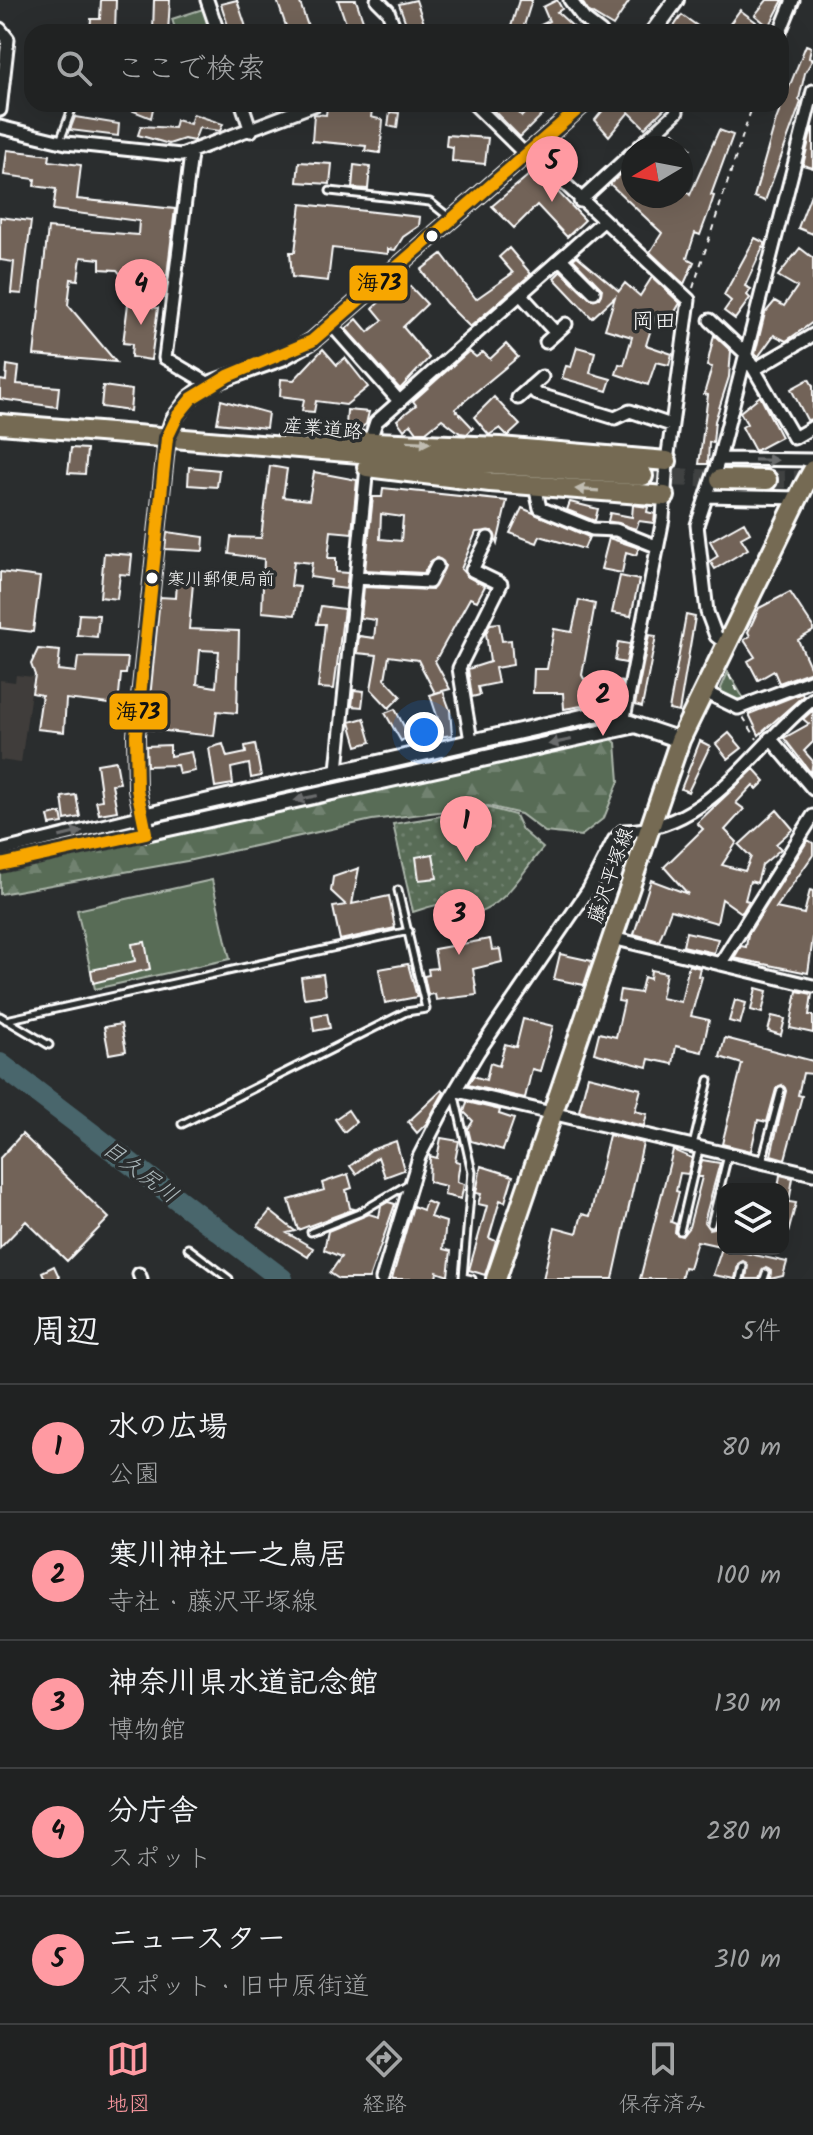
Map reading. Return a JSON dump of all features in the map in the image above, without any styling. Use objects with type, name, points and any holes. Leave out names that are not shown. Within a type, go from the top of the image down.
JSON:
[{"type":"main road","name":"産業道路","points":[[0,424],[643,476]]},
{"type":"main road","points":[[257,445],[370,440],[667,461]]},
{"type":"main road","points":[[304,449],[320,460],[367,467],[535,486],[665,496]]},
{"type":"main road","name":"藤沢平塚線","points":[[496,1279],[680,740],[805,495],[813,470]]},
{"type":"main road","points":[[720,479],[767,480]]},
{"type":"street","points":[[207,0],[215,24]]},
{"type":"street","points":[[377,0],[388,11],[393,24]]},
{"type":"street","points":[[570,0],[591,24]]},
{"type":"street","points":[[659,24],[676,0]]},
{"type":"street","points":[[783,24],[793,0]]},
{"type":"street","points":[[0,29],[8,39],[0,110]]},
{"type":"street","points":[[728,645],[716,636],[701,583],[697,525],[719,459],[813,91]]},
{"type":"street","points":[[245,112],[251,131]]},
{"type":"street","points":[[0,127],[60,142],[173,155],[191,154],[297,112]]},
{"type":"street","points":[[483,112],[689,300],[671,425],[665,496],[630,721]]},
{"type":"street","points":[[146,833],[137,789],[136,735],[167,438],[179,410],[209,384],[282,358],[331,324],[575,112]]},
{"type":"street","points":[[651,136],[677,112]]},
{"type":"street","points":[[191,154],[165,358],[209,384]]},
{"type":"street","points":[[580,201],[621,166]]},
{"type":"street","points":[[370,440],[376,422],[602,222]]},
{"type":"street","points":[[561,259],[594,292]]},
{"type":"street","points":[[521,295],[556,333]]},
{"type":"street","points":[[710,320],[744,352],[794,438],[813,427]]},
{"type":"street","points":[[331,324],[400,402]]},
{"type":"street","points":[[546,342],[566,324]]},
{"type":"street","points":[[755,369],[813,335]]},
{"type":"street","points":[[518,398],[542,377]]},
{"type":"street","points":[[530,387],[562,408],[599,406],[615,418],[630,411],[671,425]]},
{"type":"street","points":[[719,459],[813,460]]},
{"type":"street","points":[[337,770],[367,467]]},
{"type":"street","points":[[535,486],[540,508],[592,529],[616,530],[656,546]]},
{"type":"street","points":[[708,496],[805,495]]},
{"type":"street","points":[[471,741],[459,668],[501,584],[472,570],[488,538]]},
{"type":"street","points":[[356,578],[429,582],[437,566]]},
{"type":"street","points":[[705,692],[741,707],[813,680]]},
{"type":"street","points":[[382,1279],[419,1157],[478,1052],[589,889],[614,840],[623,831],[648,831],[672,823],[716,796],[764,739],[813,699]]},
{"type":"street","points":[[0,851],[337,770],[607,713],[680,740]]},
{"type":"street","points":[[607,713],[613,722],[611,730]]},
{"type":"street","points":[[0,865],[611,730],[630,721]]},
{"type":"street","points":[[764,739],[813,789]]},
{"type":"street","points":[[720,964],[813,816]]},
{"type":"street","points":[[612,938],[813,986]]},
{"type":"street","points":[[456,1093],[552,1112],[813,1174]]},
{"type":"lane","points":[[60,142],[71,112]]},
{"type":"lane","points":[[330,191],[430,202],[451,220]]},
{"type":"lane","points":[[182,1124],[406,1012],[426,1009],[398,890]]},
{"type":"lane","points":[[3,1018],[409,931]]},
{"type":"lane","points":[[3,1018],[49,1045]]},
{"type":"lane","points":[[680,1231],[709,1080]]},
{"type":"lane","points":[[762,1162],[781,1090]]},
{"type":"lane","points":[[456,1093],[472,1172],[463,1277],[472,1279]]},
{"type":"lane","points":[[711,1224],[728,1154]]},
{"type":"lane","points":[[311,1232],[359,1213],[412,1182]]},
{"type":"lane","points":[[188,1248],[229,1279]]},
{"type":"lane","points":[[740,1279],[743,1266]]},
{"type":"path","points":[[689,300],[750,112]]},
{"type":"path","points":[[726,673],[730,675],[741,707],[764,739]]},
{"type":"shaded area","points":[[16,675],[33,677],[21,763],[0,760],[0,680],[15,682]]},
{"type":"green space","points":[[203,9],[208,24],[174,24],[172,19]]},
{"type":"green space","points":[[728,672],[744,699],[736,700],[722,693]]},
{"type":"green space","points":[[593,718],[616,743],[619,781],[604,818],[581,836],[545,832],[521,814],[488,806],[372,820],[187,861],[0,894],[0,852]]},
{"type":"green space","points":[[489,808],[515,815],[522,830],[543,848],[504,896],[485,910],[473,915],[458,906],[444,904],[413,912],[393,824]]},
{"type":"green space","points":[[212,880],[230,959],[95,989],[77,910]]},
{"type":"building","points":[[101,0],[116,0],[115,24],[91,24],[91,19],[100,19]]},
{"type":"building","points":[[154,0],[170,0],[168,24],[153,24]]},
{"type":"building","points":[[237,0],[244,24],[227,24],[221,4]]},
{"type":"building","points":[[277,0],[299,0],[307,24],[285,24]]},
{"type":"building","points":[[338,0],[356,0],[364,24],[346,24]]},
{"type":"building","points":[[416,0],[424,24],[406,24],[399,4]]},
{"type":"building","points":[[519,0],[532,0],[524,24],[512,24]]},
{"type":"building","points":[[557,0],[562,9],[557,12],[570,24],[543,24],[549,21],[543,7]]},
{"type":"building","points":[[581,0],[630,0],[614,24],[588,11]]},
{"type":"building","points":[[767,0],[783,0],[771,24],[766,24],[755,15]]},
{"type":"building","points":[[740,10],[756,22],[754,24],[730,24]]},
{"type":"building","points":[[682,15],[695,24],[676,24]]},
{"type":"building","points":[[806,45],[811,47],[809,58],[813,59],[805,73],[801,102],[765,201],[754,197],[779,112],[789,112],[789,88]]},
{"type":"building","points":[[136,112],[152,112],[151,118]]},
{"type":"building","points":[[326,112],[372,112],[371,117],[383,120],[380,153],[365,151],[366,146],[312,141],[314,114],[326,115]]},
{"type":"building","points":[[390,112],[399,113],[397,128],[388,126]]},
{"type":"building","points":[[495,112],[518,112],[522,116],[526,112],[545,112],[520,137]]},
{"type":"building","points":[[602,112],[629,112],[609,136],[595,120]]},
{"type":"building","points":[[629,112],[661,112],[645,128]]},
{"type":"building","points":[[193,114],[223,124],[220,131],[199,128],[194,141],[184,139],[169,144],[138,135],[141,126],[174,128],[176,120],[190,124]]},
{"type":"building","points":[[75,117],[119,124],[118,136],[70,130]]},
{"type":"building","points":[[813,128],[813,168],[803,165]]},
{"type":"building","points":[[719,130],[733,135],[700,235],[695,233],[687,258],[694,262],[684,284],[650,252],[662,233],[635,208],[693,208],[693,188]]},
{"type":"building","points":[[447,135],[488,138],[485,164],[452,161],[453,147],[446,146]]},
{"type":"building","points":[[564,143],[575,156],[561,168],[548,156]]},
{"type":"building","points":[[7,150],[50,155],[49,161],[81,165],[77,199],[175,209],[167,276],[146,273],[129,285],[117,270],[100,269],[100,259],[81,257],[78,280],[71,279],[68,305],[116,362],[34,355],[48,228],[138,235],[139,221],[53,210],[56,189],[34,186],[35,179],[4,175]]},
{"type":"building","points":[[299,162],[332,164],[330,184],[297,182]]},
{"type":"building","points":[[354,165],[370,167],[368,189],[352,188]]},
{"type":"building","points":[[536,169],[585,220],[567,237],[537,205],[514,228],[492,206]]},
{"type":"building","points":[[621,174],[621,194],[610,184]]},
{"type":"building","points":[[813,194],[813,234],[798,228]]},
{"type":"building","points":[[301,204],[420,217],[419,226],[403,237],[395,250],[388,249],[388,254],[332,248],[328,281],[292,277],[290,252],[295,252]]},
{"type":"building","points":[[0,217],[31,221],[22,294],[11,293],[14,262],[0,260]]},
{"type":"building","points":[[755,238],[765,243],[745,286],[751,289],[747,295],[750,298],[735,319],[724,311],[731,301],[724,295]]},
{"type":"building","points":[[509,248],[531,274],[470,327],[446,303],[421,270],[442,254],[476,299],[513,273],[499,257]]},
{"type":"building","points":[[800,248],[813,258],[813,322],[786,341],[774,335],[758,357],[755,354],[765,313],[775,301],[784,306],[797,287],[778,276]]},
{"type":"building","points":[[577,256],[619,291],[625,283],[640,296],[652,277],[680,303],[668,324],[655,316],[646,345],[672,354],[669,365],[656,362],[648,385],[616,374],[619,364],[624,365],[632,337],[605,329],[615,297],[592,318],[554,278],[561,271],[589,298],[599,298],[602,289],[573,259]]},
{"type":"building","points":[[410,286],[427,304],[403,327],[429,358],[400,389],[346,329],[357,319],[368,332],[383,320],[373,308],[389,293],[395,300]]},
{"type":"building","points":[[128,304],[158,308],[151,360],[131,357],[132,344],[123,343]]},
{"type":"building","points":[[714,335],[731,351],[729,377],[715,421],[713,443],[709,442],[708,464],[699,464],[708,395],[704,394],[712,367],[707,366]]},
{"type":"building","points":[[506,344],[518,357],[455,409],[473,428],[467,434],[460,433],[442,419],[426,432],[417,432],[411,424],[404,430],[397,420],[416,405],[413,401],[469,351],[476,357],[483,352],[490,359]]},
{"type":"building","points":[[577,347],[595,352],[590,373],[611,379],[607,391],[562,378],[566,366],[571,367]]},
{"type":"building","points":[[323,349],[337,365],[345,358],[368,387],[346,405],[316,401],[314,412],[302,411],[304,399],[280,396],[281,379],[294,380]]},
{"type":"building","points":[[7,365],[19,367],[17,384],[59,387],[57,407],[0,399],[0,380],[6,381]]},
{"type":"building","points":[[809,379],[813,386],[813,419],[807,420],[791,389]]},
{"type":"building","points":[[103,386],[132,390],[130,411],[101,407]]},
{"type":"building","points":[[760,396],[781,437],[755,451],[742,427],[747,424],[740,412]]},
{"type":"building","points":[[494,397],[520,425],[508,436],[500,428],[489,435],[474,417]]},
{"type":"building","points":[[221,400],[268,413],[266,428],[217,423]]},
{"type":"building","points":[[347,410],[369,412],[366,424],[361,428],[346,427]]},
{"type":"building","points":[[71,448],[87,449],[85,474],[68,473]]},
{"type":"building","points":[[270,466],[287,469],[283,497],[309,500],[314,472],[357,480],[352,533],[331,531],[328,558],[336,558],[336,572],[348,573],[346,589],[330,587],[331,580],[310,577],[312,563],[294,561],[291,586],[300,587],[295,615],[262,612],[264,559],[229,554],[231,537],[261,538]]},
{"type":"building","points":[[189,467],[219,470],[217,487],[188,485]]},
{"type":"building","points":[[383,488],[507,501],[497,544],[492,531],[476,532],[461,569],[468,577],[485,586],[477,601],[470,598],[435,661],[450,689],[435,693],[418,660],[389,656],[385,679],[401,696],[389,708],[371,689],[377,655],[357,653],[359,636],[374,638],[376,620],[361,618],[364,587],[432,590],[445,566],[437,558],[430,562],[424,573],[365,570],[373,497],[382,497]],"holes":[[[381,514],[403,517],[401,541],[380,539]]]},
{"type":"building","points":[[570,502],[598,509],[595,521],[567,510]]},
{"type":"building","points":[[633,505],[648,507],[647,512],[655,514],[654,523],[639,521],[636,529],[608,521],[610,513],[632,517]]},
{"type":"building","points":[[522,508],[589,537],[584,549],[540,536],[537,543],[510,533]]},
{"type":"building","points":[[744,522],[750,533],[741,538],[748,549],[715,569],[710,561],[718,556],[710,541]]},
{"type":"building","points":[[167,532],[204,537],[203,551],[165,549]]},
{"type":"building","points":[[609,538],[639,548],[636,555],[626,552],[622,573],[601,569]]},
{"type":"building","points":[[104,553],[132,555],[130,575],[120,574],[117,599],[100,597]]},
{"type":"building","points":[[0,572],[40,577],[33,632],[0,628]]},
{"type":"building","points":[[620,576],[639,580],[631,616],[612,613]]},
{"type":"building","points":[[177,581],[193,583],[189,629],[239,631],[237,713],[217,711],[214,736],[147,729],[160,597],[176,598]],"holes":[[[200,650],[219,651],[216,687],[197,684]]]},
{"type":"building","points":[[790,592],[813,627],[813,631],[798,640],[812,671],[779,683],[774,671],[758,680],[748,661],[755,657],[744,640],[750,636],[748,632],[759,608]]},
{"type":"building","points":[[579,600],[595,604],[582,675],[584,679],[600,677],[622,682],[617,708],[599,703],[564,709],[563,693],[533,693],[534,669],[547,669],[554,629],[572,632]]},
{"type":"building","points":[[321,606],[344,609],[334,689],[318,688],[325,624],[317,624]]},
{"type":"building","points":[[79,614],[99,615],[97,637],[77,635]]},
{"type":"building","points":[[686,615],[695,617],[679,712],[669,710]]},
{"type":"building","points":[[499,623],[502,641],[511,640],[513,665],[495,668],[498,683],[478,687],[480,695],[472,697],[468,669],[490,662],[486,633],[490,624]]},
{"type":"building","points":[[649,635],[656,636],[642,707],[635,705]]},
{"type":"building","points":[[618,642],[630,644],[626,663],[615,661]]},
{"type":"building","points":[[38,649],[60,651],[58,670],[76,672],[78,657],[128,658],[126,674],[121,674],[118,705],[66,699],[64,732],[37,729],[42,695],[32,693],[35,675],[31,664]]},
{"type":"building","points":[[354,690],[364,691],[362,707],[352,706]]},
{"type":"building","points":[[443,691],[450,710],[452,735],[439,737],[436,722],[439,722],[430,695]]},
{"type":"building","points":[[802,693],[803,696],[759,735],[749,714]]},
{"type":"building","points":[[395,709],[409,736],[401,741],[385,713]]},
{"type":"building","points":[[813,710],[813,742],[804,751],[813,761],[811,773],[784,738],[809,724],[803,719]]},
{"type":"building","points":[[364,718],[371,742],[357,746],[350,722]]},
{"type":"building","points":[[729,733],[742,748],[728,759],[716,744]]},
{"type":"building","points":[[700,741],[710,746],[688,792],[681,789]]},
{"type":"building","points":[[223,744],[227,757],[246,753],[245,746],[255,744],[261,776],[251,778],[249,764],[231,768],[233,784],[215,787],[209,748]]},
{"type":"building","points":[[170,745],[170,756],[191,752],[195,771],[179,774],[177,765],[147,766],[146,746]]},
{"type":"building","points":[[116,761],[120,783],[112,784],[117,811],[99,814],[96,801],[102,800],[97,764]]},
{"type":"building","points":[[754,769],[765,781],[757,789],[753,785],[736,803],[744,809],[725,830],[737,842],[722,865],[745,871],[751,857],[739,845],[777,810],[793,829],[776,844],[781,849],[762,865],[757,883],[750,881],[745,900],[749,901],[742,913],[722,899],[717,923],[671,910],[659,941],[634,934],[651,880],[688,894],[664,867],[703,829],[697,823]]},
{"type":"building","points":[[76,795],[80,817],[65,820],[62,797]]},
{"type":"building","points":[[61,813],[63,823],[50,825],[48,816]]},
{"type":"building","points":[[808,840],[813,843],[813,855],[776,908],[804,914],[810,890],[813,891],[813,938],[808,973],[734,958],[741,946],[746,947],[748,935]]},
{"type":"building","points":[[433,854],[437,878],[419,880],[416,857]]},
{"type":"building","points":[[359,868],[352,904],[389,896],[395,928],[340,940],[333,907],[346,905],[331,891],[333,877]]},
{"type":"building","points":[[686,932],[718,939],[714,953],[683,946]]},
{"type":"building","points":[[490,939],[492,950],[500,949],[502,962],[473,969],[477,995],[436,1000],[435,994],[428,995],[424,976],[429,975],[428,969],[437,968],[434,949]]},
{"type":"building","points":[[145,942],[150,969],[93,983],[91,970],[135,961],[132,944]]},
{"type":"building","points":[[560,954],[592,961],[584,985],[554,979]]},
{"type":"building","points":[[408,964],[417,997],[385,1003],[379,969]]},
{"type":"building","points":[[689,965],[700,968],[698,976],[702,977],[691,1016],[709,1020],[702,1052],[676,1046],[673,1064],[649,1059],[647,1067],[594,1053],[599,1033],[616,1037],[624,1002],[618,1001],[620,990],[640,993],[644,977],[650,979],[651,970],[666,973],[661,998],[681,1002]]},
{"type":"building","points":[[323,974],[326,995],[304,998],[301,977]]},
{"type":"building","points":[[756,988],[767,991],[762,1013],[751,1010]]},
{"type":"building","points":[[797,991],[812,994],[809,1015],[813,1015],[813,1033],[790,1028]]},
{"type":"building","points":[[735,1000],[746,1003],[740,1024],[729,1021]]},
{"type":"building","points":[[327,1013],[330,1028],[314,1031],[312,1016]]},
{"type":"building","points":[[772,1016],[785,1019],[781,1035],[768,1031]]},
{"type":"building","points":[[523,1019],[553,1026],[540,1071],[532,1069],[525,1098],[468,1085],[473,1076],[486,1080],[490,1063],[499,1066],[505,1044],[516,1047]]},
{"type":"building","points":[[121,1024],[126,1051],[109,1054],[104,1027]]},
{"type":"building","points":[[725,1038],[813,1061],[813,1074],[803,1073],[798,1095],[802,1096],[785,1159],[771,1155],[786,1091],[782,1085],[776,1089],[767,1122],[758,1120],[751,1151],[722,1144],[742,1064],[720,1057]]},
{"type":"building","points":[[588,1076],[641,1089],[635,1111],[647,1114],[644,1126],[579,1111]]},
{"type":"building","points":[[442,1090],[444,1092],[426,1124],[417,1133],[408,1122]]},
{"type":"building","points":[[467,1102],[500,1110],[499,1114],[514,1119],[503,1150],[471,1141],[468,1129],[473,1121],[464,1112]]},
{"type":"building","points":[[348,1110],[356,1122],[344,1132],[335,1119]]},
{"type":"building","points":[[22,1134],[109,1218],[67,1261],[26,1221],[0,1248],[0,1158]]},
{"type":"building","points":[[609,1135],[643,1143],[613,1279],[543,1279],[555,1227],[577,1233],[582,1214],[590,1216]]},
{"type":"building","points":[[441,1138],[459,1141],[455,1161],[460,1162],[457,1182],[464,1184],[461,1199],[444,1195],[446,1186],[429,1182],[430,1156],[437,1158]]},
{"type":"building","points":[[396,1141],[404,1170],[385,1177],[378,1157],[356,1174],[350,1166],[371,1150]]},
{"type":"building","points":[[673,1150],[692,1158],[688,1174],[680,1173],[676,1191],[679,1192],[671,1222],[676,1224],[675,1233],[682,1236],[689,1227],[702,1177],[698,1177],[702,1160],[720,1163],[704,1222],[709,1229],[717,1225],[717,1245],[697,1241],[689,1268],[684,1267],[681,1279],[640,1279]]},
{"type":"building","points":[[481,1166],[513,1176],[505,1202],[500,1200],[489,1238],[496,1241],[485,1275],[469,1270],[487,1206],[478,1204],[481,1194],[476,1193]]},
{"type":"building","points":[[348,1174],[352,1188],[346,1190],[350,1208],[354,1209],[298,1230],[289,1200],[324,1190],[322,1183]]},
{"type":"building","points":[[780,1175],[793,1178],[789,1202],[789,1183],[779,1183]]},
{"type":"building","points":[[426,1201],[435,1205],[430,1217],[446,1222],[443,1249],[451,1251],[448,1276],[437,1272],[436,1279],[392,1279],[413,1206],[423,1210]]},
{"type":"building","points":[[388,1202],[395,1204],[369,1279],[339,1279],[330,1273],[341,1257],[324,1250],[328,1231],[369,1214],[379,1217],[381,1206]]},
{"type":"building","points":[[789,1202],[796,1203],[789,1230]]},
{"type":"building","points":[[270,1211],[295,1231],[287,1233],[313,1248],[308,1257],[258,1226]]},
{"type":"building","points":[[720,1255],[754,1255],[787,1262],[783,1276],[770,1279],[771,1271],[766,1268],[759,1279],[746,1279],[748,1265],[743,1261],[738,1264],[735,1279],[713,1275]]},
{"type":"building","points":[[54,1266],[60,1279],[45,1279],[42,1272]]},
{"type":"waterway","name":"目久尻川","points":[[0,1064],[282,1279]]},
{"type":"tunnel","points":[[643,476],[720,479]]},
{"type":"tunnel","points":[[767,480],[813,479]]},
{"type":"transit line","name":"海73","points":[[0,865],[146,833],[137,789],[136,735],[167,438],[178,415],[192,398],[228,376],[312,341],[575,112]]},
{"type":"place","name":"ニュースター","points":[[552,202]]},
{"type":"place","name":"分庁舎","points":[[141,325]]},
{"type":"place","name":"寒川郵便局前","points":[[152,578]]},
{"type":"place","name":"寒川神社一之鳥居","points":[[603,736]]},
{"type":"place","name":"水の広場","points":[[466,862]]},
{"type":"place","name":"神奈川県水道記念館","points":[[459,955]]},
{"type":"district","name":"岡田","points":[[654,320]]}]
